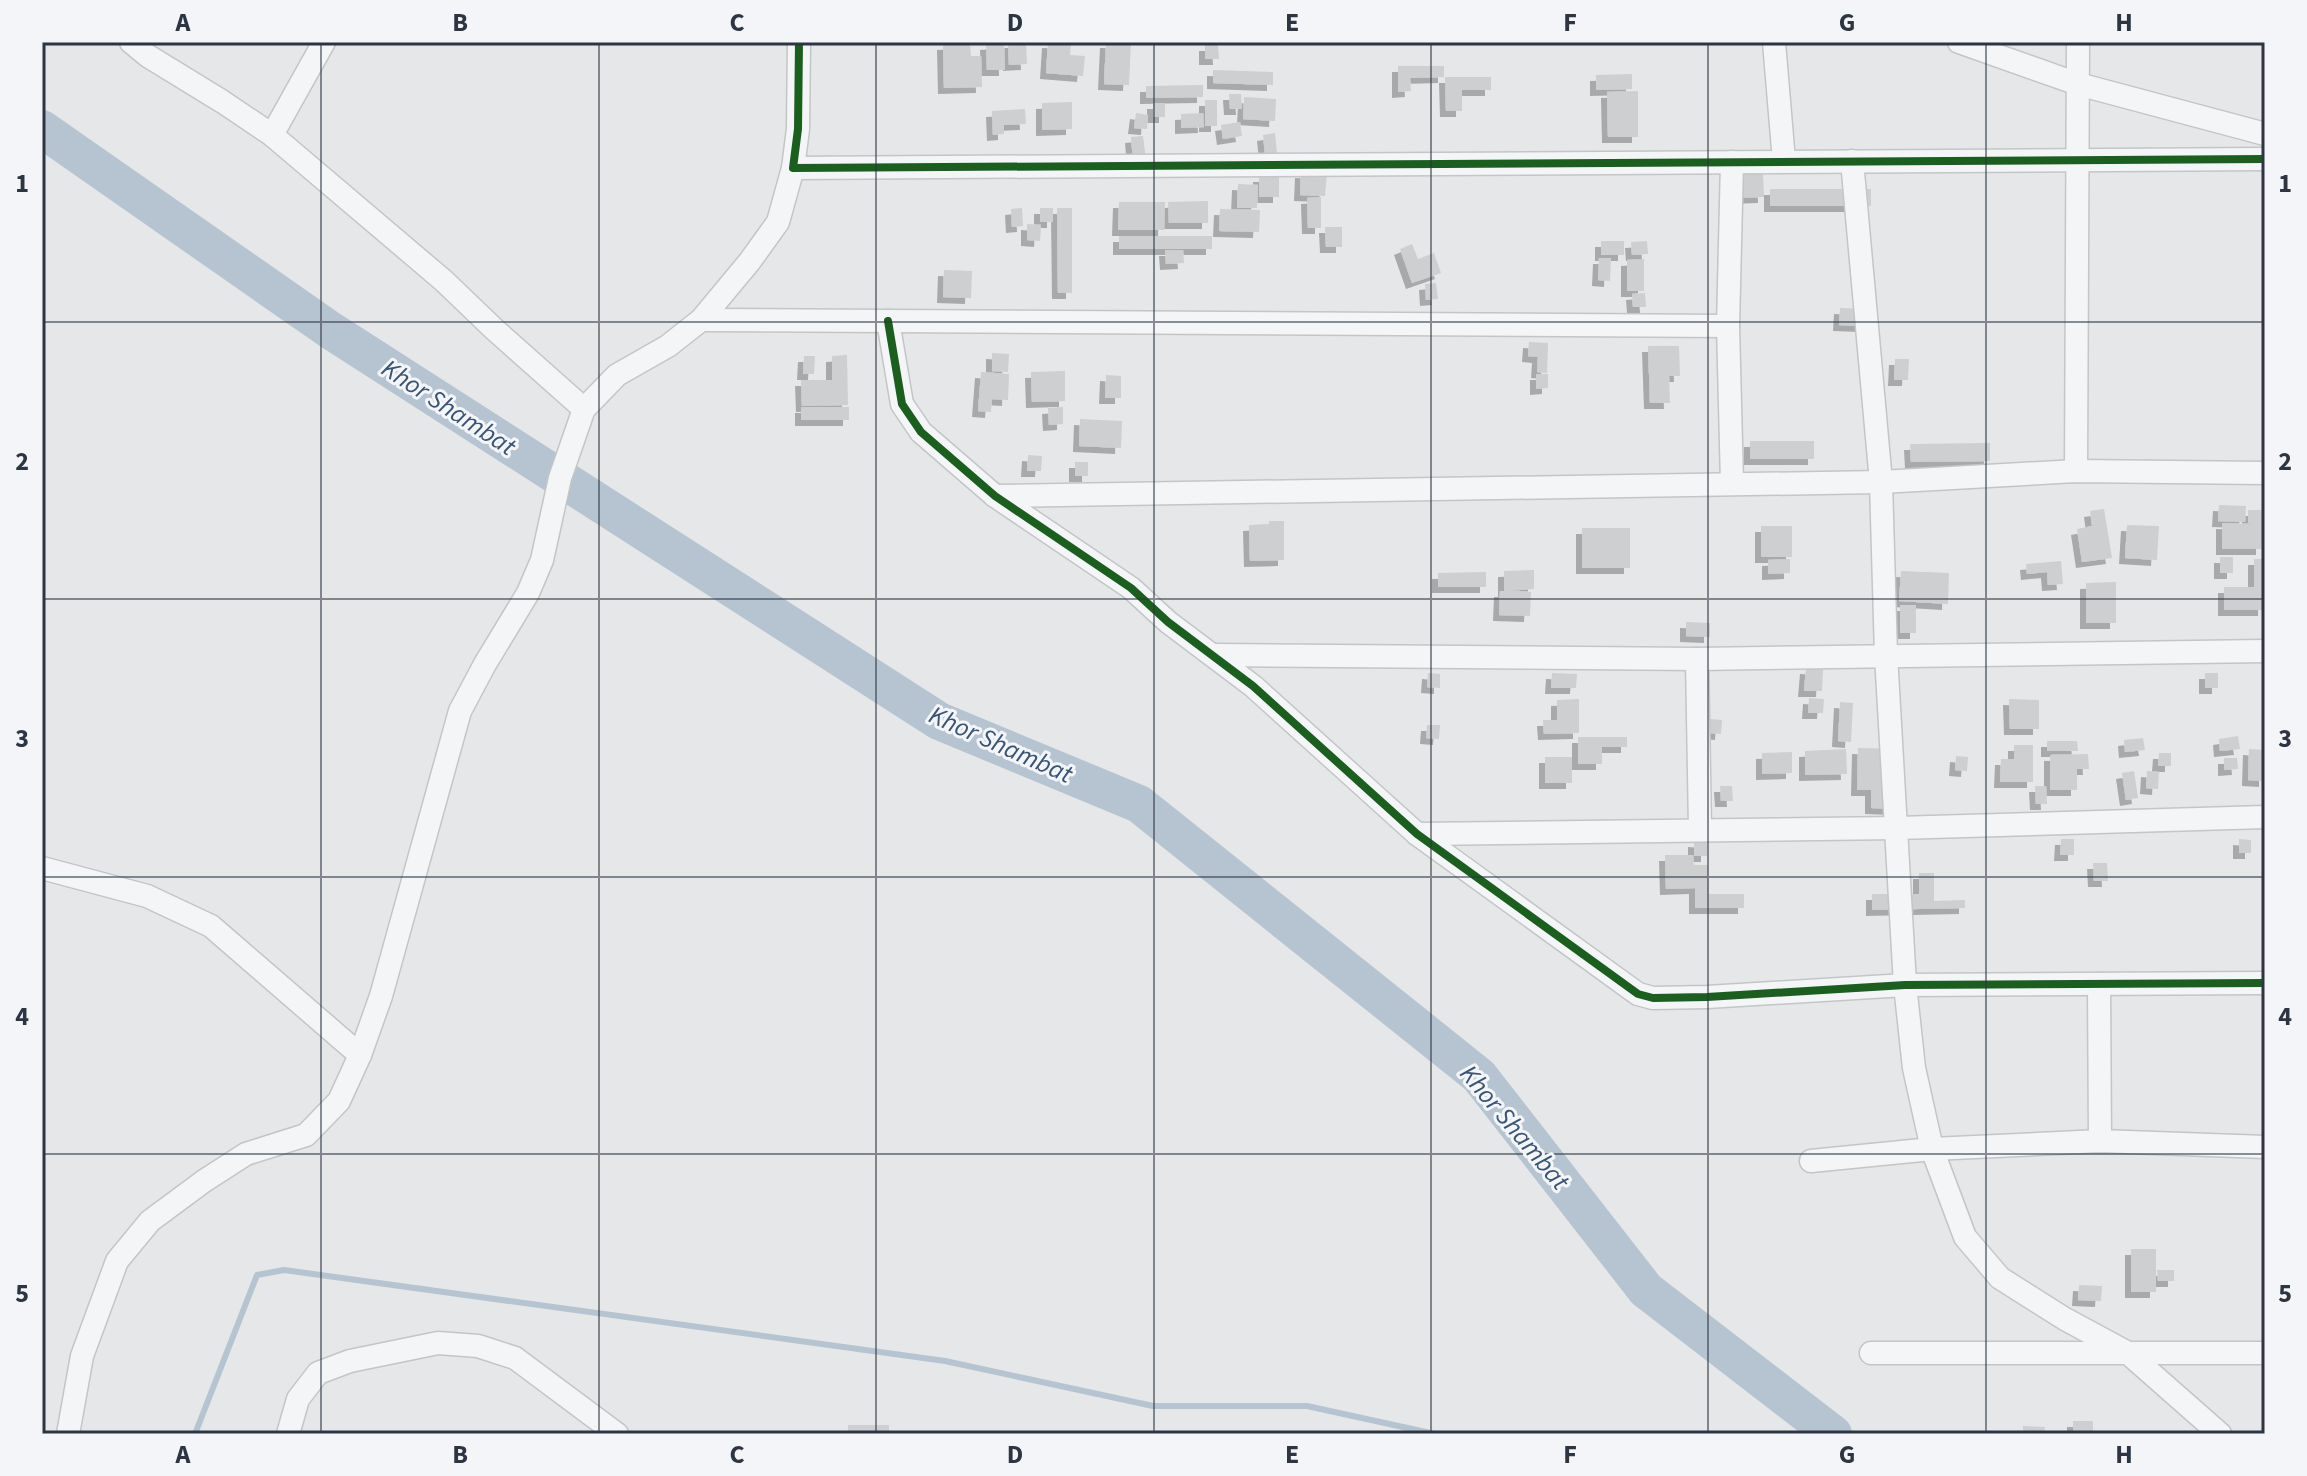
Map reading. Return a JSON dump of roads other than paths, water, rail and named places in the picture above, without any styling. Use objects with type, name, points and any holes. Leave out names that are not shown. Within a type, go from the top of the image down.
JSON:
[{"type":"street","points":[[131,42],[272,135],[444,281],[584,409]]},
{"type":"street","points":[[272,135],[324,42]]},
{"type":"street","points":[[68,1434],[82,1356],[117,1261],[150,1221],[204,1181],[246,1154],[306,1135],[339,1101],[360,1055],[381,996],[460,711],[528,593],[542,560],[560,478],[584,409],[617,375],[668,346],[701,320],[778,222],[793,168],[798,129],[799,42]]},
{"type":"street","points":[[1774,42],[1784,161]]},
{"type":"street","points":[[1959,42],[2078,84],[2265,134]]},
{"type":"street","points":[[2076,471],[2078,42]]},
{"type":"street","points":[[793,168],[2265,159]]},
{"type":"street","points":[[1852,161],[1881,482],[1886,655],[1905,985],[1914,1068],[1932,1149],[1965,1237],[2000,1278],[2065,1319],[2128,1353],[2220,1434]]},
{"type":"street","points":[[1732,162],[1728,326],[1732,483]]},
{"type":"street","points":[[701,320],[1728,326]]},
{"type":"street","points":[[888,321],[902,404],[921,432],[995,496],[1131,588],[1168,622],[1215,655],[1417,834],[1638,994],[1653,998],[1707,997],[1905,985],[2265,983]]},
{"type":"street","points":[[995,496],[1881,482],[2076,471],[2265,473]]},
{"type":"street","points":[[1215,655],[1697,659],[2265,651]]},
{"type":"street","points":[[1697,659],[1700,829]]},
{"type":"street","points":[[1417,834],[1897,828],[2265,817]]},
{"type":"street","points":[[42,868],[147,896],[211,926],[360,1055]]},
{"type":"street","points":[[2099,984],[2100,1141]]},
{"type":"street","points":[[1811,1161],[1932,1149],[2100,1141],[2265,1147]]},
{"type":"street","points":[[288,1434],[298,1399],[318,1373],[350,1361],[438,1343],[478,1346],[515,1358],[617,1434]]},
{"type":"street","points":[[1871,1353],[2265,1353]]},
{"type":"waterway","name":"Khor Shambat","points":[[42,129],[330,330],[939,721],[1139,804],[1479,1076],[1646,1290],[1833,1434]]},
{"type":"waterway","points":[[195,1434],[257,1275],[284,1270],[945,1361],[1153,1406],[1307,1406],[1435,1434]]}]
